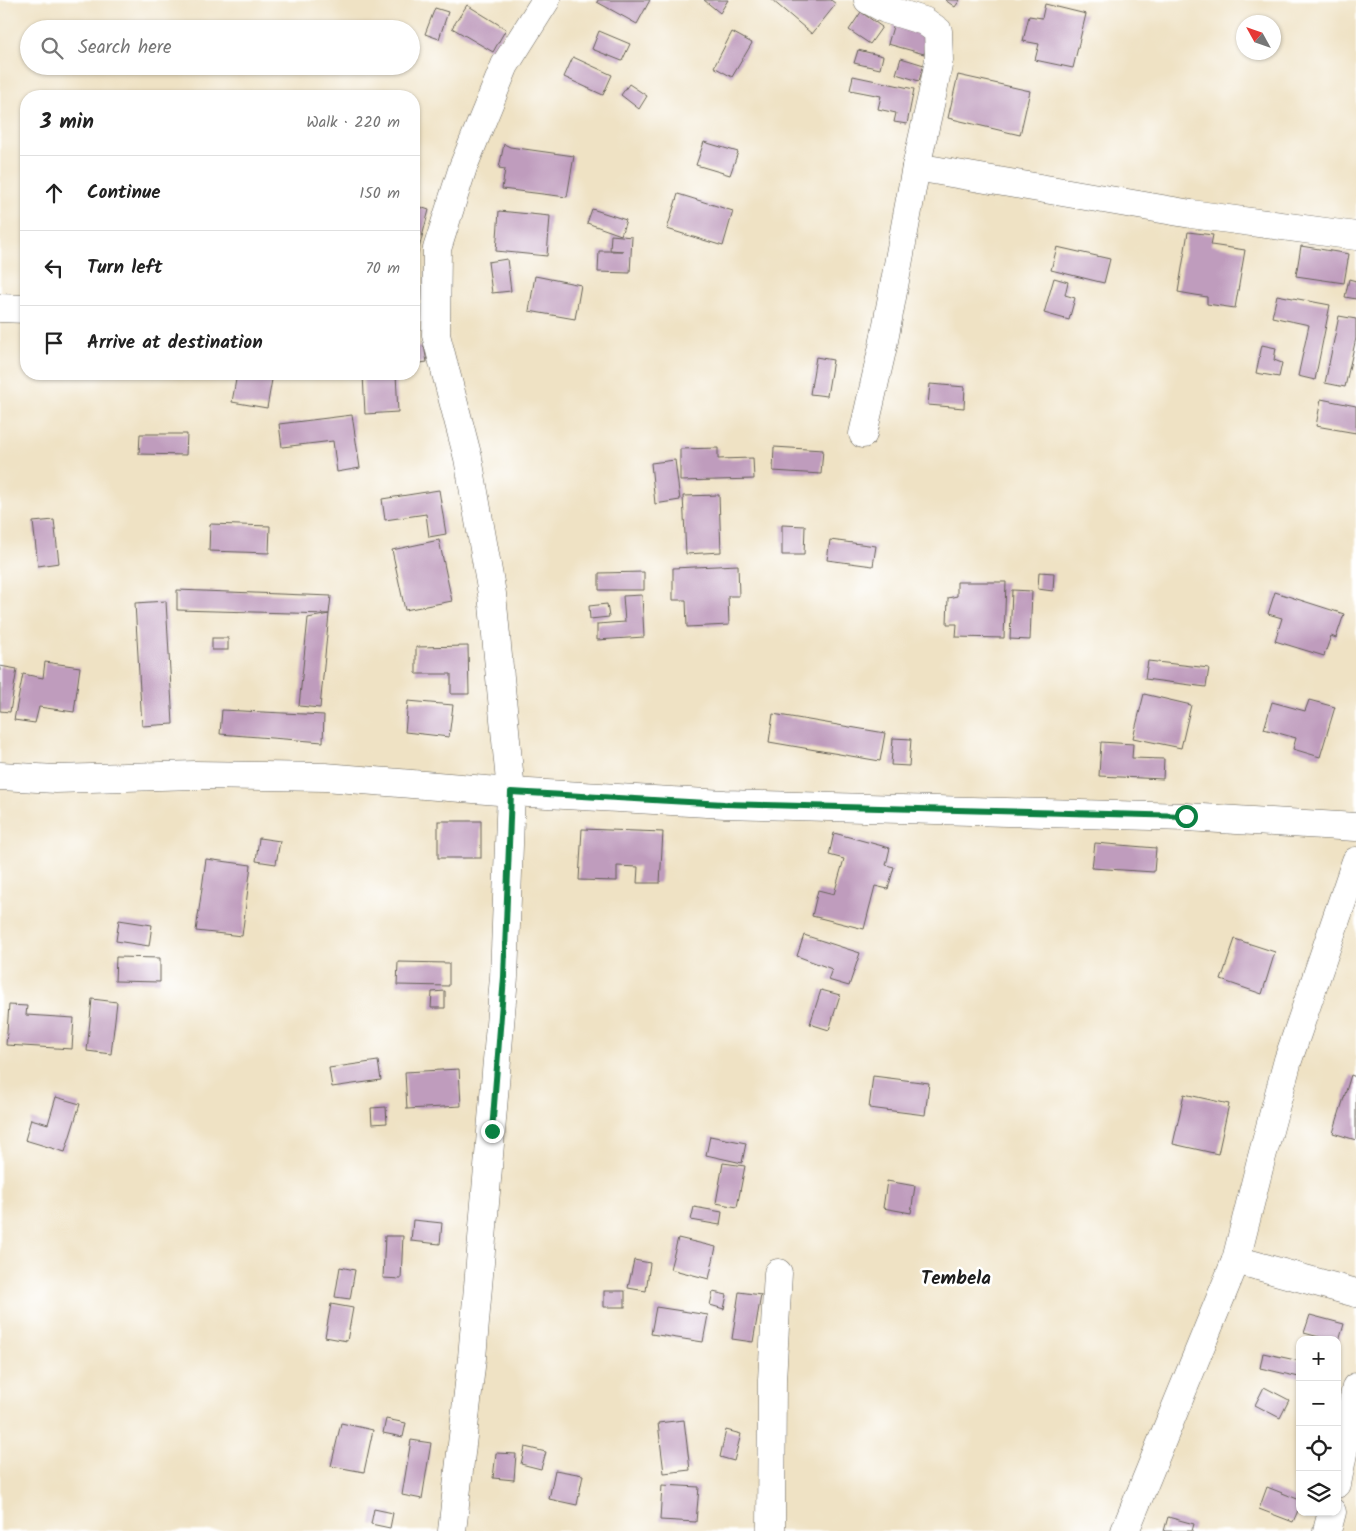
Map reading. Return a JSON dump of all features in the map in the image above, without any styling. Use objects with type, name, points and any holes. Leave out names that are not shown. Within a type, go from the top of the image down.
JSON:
[{"type":"street","points":[[452,1531],[472,1358],[504,977],[511,792],[492,594],[468,458],[425,334],[437,250],[463,167],[505,66],[546,0]]},
{"type":"street","points":[[863,434],[883,346],[916,167],[939,60],[938,31],[924,21],[885,9],[868,0]]},
{"type":"street","points":[[916,167],[1191,214],[1356,236]]},
{"type":"street","points":[[0,308],[20,309]]},
{"type":"street","points":[[0,776],[56,779],[195,775],[325,777],[511,792],[724,804],[1186,816],[1356,827]]},
{"type":"street","points":[[1125,1531],[1236,1260],[1288,1060],[1356,861]]},
{"type":"street","points":[[1236,1260],[1356,1293]]},
{"type":"street","points":[[771,1531],[772,1380],[778,1273]]},
{"type":"street","points":[[1340,1471],[1356,1387]]},
{"type":"street","points":[[1327,1531],[1331,1516]]},
{"type":"building","points":[[598,0],[650,0],[637,24],[597,2]]},
{"type":"building","points":[[704,0],[728,0],[720,13]]},
{"type":"building","points":[[772,0],[831,0],[836,4],[812,34]]},
{"type":"building","points":[[945,0],[960,0],[955,7]]},
{"type":"building","points":[[1045,4],[1086,14],[1073,68],[1035,60],[1039,44],[1023,41],[1029,16],[1042,18]]},
{"type":"building","points":[[467,5],[506,29],[493,52],[452,28]]},
{"type":"building","points":[[435,8],[448,12],[439,39],[425,34]]},
{"type":"building","points":[[861,12],[882,27],[870,44],[849,30]]},
{"type":"building","points":[[894,23],[930,34],[924,54],[888,44]]},
{"type":"building","points":[[599,31],[630,44],[622,61],[592,49]]},
{"type":"building","points":[[732,32],[752,43],[732,77],[714,67]]},
{"type":"building","points":[[858,50],[883,56],[880,69],[854,63]]},
{"type":"building","points":[[573,57],[612,75],[603,95],[564,77]]},
{"type":"building","points":[[901,58],[924,65],[919,81],[896,74]]},
{"type":"building","points":[[958,75],[1030,91],[1020,135],[948,118]]},
{"type":"building","points":[[853,76],[914,89],[907,124],[894,122],[896,113],[878,109],[881,96],[850,90]]},
{"type":"building","points":[[629,84],[647,96],[639,109],[621,95]]},
{"type":"building","points":[[704,142],[738,152],[730,175],[696,165]]},
{"type":"building","points":[[504,144],[510,147],[574,156],[567,197],[502,189],[505,169],[499,168]]},
{"type":"building","points":[[678,194],[733,211],[723,246],[667,229]]},
{"type":"building","points":[[420,207],[429,210],[420,244]]},
{"type":"building","points":[[592,209],[626,220],[621,235],[587,223]]},
{"type":"building","points":[[499,211],[550,216],[547,256],[496,251]]},
{"type":"building","points":[[1188,232],[1213,235],[1211,245],[1245,250],[1235,308],[1207,304],[1207,297],[1178,292]]},
{"type":"building","points":[[611,235],[632,237],[630,273],[598,272],[599,251],[623,251],[610,250]]},
{"type":"building","points":[[1301,246],[1349,254],[1344,283],[1296,276]]},
{"type":"building","points":[[1057,247],[1110,259],[1104,283],[1051,270]]},
{"type":"building","points":[[507,259],[511,291],[492,293],[488,262]]},
{"type":"building","points":[[535,276],[581,285],[575,319],[529,311]]},
{"type":"building","points":[[1054,278],[1068,282],[1065,295],[1075,298],[1069,320],[1044,313]]},
{"type":"building","points":[[1349,279],[1356,281],[1356,299],[1345,297]]},
{"type":"building","points":[[1277,295],[1330,305],[1315,380],[1298,376],[1309,325],[1272,317]]},
{"type":"building","points":[[1339,316],[1356,319],[1356,338],[1345,387],[1325,383]]},
{"type":"building","points":[[1262,345],[1276,348],[1274,360],[1282,363],[1279,377],[1256,373]]},
{"type":"building","points":[[424,346],[427,362],[420,363],[420,347]]},
{"type":"building","points":[[816,357],[833,360],[827,396],[810,394]]},
{"type":"building","points":[[236,380],[272,380],[267,408],[232,402]]},
{"type":"building","points":[[363,380],[396,380],[398,412],[365,414]]},
{"type":"building","points":[[930,384],[965,387],[964,408],[928,405]]},
{"type":"building","points":[[1321,399],[1356,406],[1356,433],[1316,426]]},
{"type":"building","points":[[352,415],[360,468],[337,472],[333,441],[282,447],[279,424]]},
{"type":"building","points":[[140,434],[187,434],[186,455],[139,454]]},
{"type":"building","points":[[774,447],[823,450],[821,474],[773,471]]},
{"type":"building","points":[[718,448],[718,459],[753,458],[754,479],[680,481],[680,449]]},
{"type":"building","points":[[675,460],[680,500],[655,504],[651,463]]},
{"type":"building","points":[[439,490],[446,534],[429,537],[426,514],[385,520],[382,499]]},
{"type":"building","points":[[719,495],[721,552],[686,554],[683,496]]},
{"type":"building","points":[[54,520],[59,563],[38,566],[33,522]]},
{"type":"building","points":[[210,524],[270,526],[269,553],[209,551]]},
{"type":"building","points":[[782,525],[805,526],[804,555],[782,555]]},
{"type":"building","points":[[439,540],[452,601],[405,610],[392,550]]},
{"type":"building","points":[[830,540],[876,546],[873,566],[827,560]]},
{"type":"building","points":[[738,565],[739,596],[728,596],[729,625],[687,627],[686,600],[673,600],[673,568]]},
{"type":"building","points":[[644,572],[644,590],[599,590],[599,573]]},
{"type":"building","points":[[1039,572],[1054,573],[1053,591],[1038,589]]},
{"type":"building","points":[[957,582],[1006,582],[1004,638],[956,637],[957,624],[947,624],[948,598],[957,596]]},
{"type":"building","points":[[177,590],[331,596],[329,614],[177,610]]},
{"type":"building","points":[[1012,590],[1032,591],[1030,640],[1010,639]]},
{"type":"building","points":[[1275,592],[1344,614],[1336,638],[1331,636],[1324,656],[1275,641],[1282,618],[1268,614]]},
{"type":"building","points":[[642,595],[644,637],[597,640],[597,624],[625,622],[623,596]]},
{"type":"building","points":[[166,601],[173,724],[142,726],[135,603]]},
{"type":"building","points":[[607,604],[609,617],[590,619],[589,606]]},
{"type":"building","points":[[329,614],[320,708],[299,706],[308,618]]},
{"type":"building","points":[[212,638],[228,638],[228,650],[212,650]]},
{"type":"building","points":[[468,646],[469,694],[451,694],[451,674],[416,674],[416,647]]},
{"type":"building","points":[[1148,661],[1209,668],[1206,687],[1145,679]]},
{"type":"building","points":[[45,662],[80,667],[74,712],[39,707],[35,723],[14,720],[23,674],[43,678]]},
{"type":"building","points":[[0,666],[17,669],[10,712],[0,711]]},
{"type":"building","points":[[1144,694],[1191,705],[1181,748],[1133,738]]},
{"type":"building","points":[[1309,700],[1335,707],[1320,757],[1293,749],[1296,738],[1264,729],[1272,702],[1305,711]]},
{"type":"building","points":[[408,701],[453,705],[449,737],[405,732]]},
{"type":"building","points":[[222,710],[324,715],[323,742],[220,734]]},
{"type":"building","points":[[773,714],[885,733],[880,761],[769,742]]},
{"type":"building","points":[[893,738],[911,739],[909,766],[891,765]]},
{"type":"building","points":[[1101,742],[1133,744],[1132,758],[1164,759],[1163,779],[1099,776]]},
{"type":"building","points":[[438,821],[481,821],[481,858],[438,858]]},
{"type":"building","points":[[582,829],[663,832],[660,883],[637,883],[638,867],[617,866],[617,881],[579,880]]},
{"type":"building","points":[[834,833],[890,848],[886,865],[894,867],[888,889],[875,886],[864,929],[812,916],[818,890],[834,894],[844,859],[829,855]]},
{"type":"building","points":[[259,838],[280,841],[276,864],[256,861]]},
{"type":"building","points":[[1095,843],[1156,848],[1154,872],[1092,868]]},
{"type":"building","points":[[206,859],[251,865],[242,936],[196,931]]},
{"type":"building","points":[[119,920],[152,925],[149,946],[116,941]]},
{"type":"building","points":[[804,935],[860,953],[849,986],[828,980],[832,969],[797,956]]},
{"type":"building","points":[[1235,939],[1275,952],[1262,994],[1221,980]]},
{"type":"building","points":[[116,957],[160,958],[160,982],[115,981]]},
{"type":"building","points":[[398,962],[449,963],[449,986],[397,985]]},
{"type":"building","points":[[821,990],[840,995],[829,1030],[810,1024]]},
{"type":"building","points":[[445,991],[445,1008],[431,1008],[432,992]]},
{"type":"building","points":[[92,999],[117,1002],[111,1054],[87,1051]]},
{"type":"building","points":[[9,1005],[27,1006],[26,1015],[74,1018],[72,1049],[6,1045]]},
{"type":"building","points":[[378,1061],[381,1080],[332,1087],[329,1068]]},
{"type":"building","points":[[459,1069],[461,1106],[407,1109],[405,1072]]},
{"type":"building","points":[[1351,1075],[1356,1077],[1356,1140],[1333,1133]]},
{"type":"building","points":[[873,1076],[929,1083],[925,1115],[869,1108]]},
{"type":"building","points":[[1184,1094],[1229,1104],[1218,1154],[1173,1144]]},
{"type":"building","points":[[56,1097],[80,1104],[65,1152],[25,1140],[31,1119],[48,1124]]},
{"type":"building","points":[[386,1107],[387,1123],[372,1124],[371,1108]]},
{"type":"building","points":[[710,1136],[746,1143],[742,1163],[706,1155]]},
{"type":"building","points":[[723,1163],[745,1166],[737,1207],[716,1203]]},
{"type":"building","points":[[887,1181],[915,1186],[911,1213],[883,1208]]},
{"type":"building","points":[[694,1207],[722,1212],[720,1225],[691,1220]]},
{"type":"building","points":[[413,1220],[442,1223],[440,1244],[411,1241]]},
{"type":"building","points":[[385,1236],[403,1236],[401,1279],[383,1278]]},
{"type":"building","points":[[678,1238],[716,1247],[709,1279],[670,1269]]},
{"type":"building","points":[[634,1260],[650,1263],[646,1291],[628,1288]]},
{"type":"building","points":[[340,1267],[355,1270],[350,1299],[335,1297]]},
{"type":"building","points":[[604,1291],[625,1291],[625,1307],[604,1307]]},
{"type":"building","points":[[713,1292],[727,1295],[724,1309],[710,1305]]},
{"type":"building","points":[[739,1292],[761,1295],[753,1342],[732,1339]]},
{"type":"building","points":[[331,1304],[353,1308],[347,1341],[325,1337]]},
{"type":"building","points":[[656,1307],[708,1315],[703,1342],[651,1334]]},
{"type":"building","points":[[1310,1315],[1344,1324],[1341,1336],[1315,1336],[1304,1333]]},
{"type":"building","points":[[1263,1353],[1296,1360],[1296,1376],[1260,1368]]},
{"type":"building","points":[[1264,1387],[1289,1400],[1280,1418],[1255,1405]]},
{"type":"building","points":[[386,1419],[406,1423],[403,1437],[383,1433]]},
{"type":"building","points":[[684,1420],[690,1470],[664,1473],[658,1423]]},
{"type":"building","points":[[341,1423],[373,1430],[364,1472],[331,1466]]},
{"type":"building","points":[[726,1430],[741,1434],[734,1461],[720,1457]]},
{"type":"building","points":[[411,1440],[431,1443],[422,1499],[402,1495]]},
{"type":"building","points":[[525,1447],[546,1452],[541,1469],[521,1464]]},
{"type":"building","points":[[496,1453],[516,1454],[514,1480],[493,1478]]},
{"type":"building","points":[[555,1470],[583,1475],[577,1505],[549,1499]]},
{"type":"building","points":[[662,1485],[699,1487],[696,1522],[660,1520]]},
{"type":"building","points":[[1267,1487],[1296,1498],[1296,1515],[1293,1522],[1259,1509]]},
{"type":"building","points":[[374,1509],[393,1513],[390,1528],[371,1524]]},
{"type":"building","points":[[1168,1517],[1194,1524],[1192,1531],[1164,1531]]},
{"type":"district","name":"Tembela","points":[[956,1277]]},
{"type":"route","points":[[492,1131],[504,977],[511,792],[724,804],[1186,816]]}]
